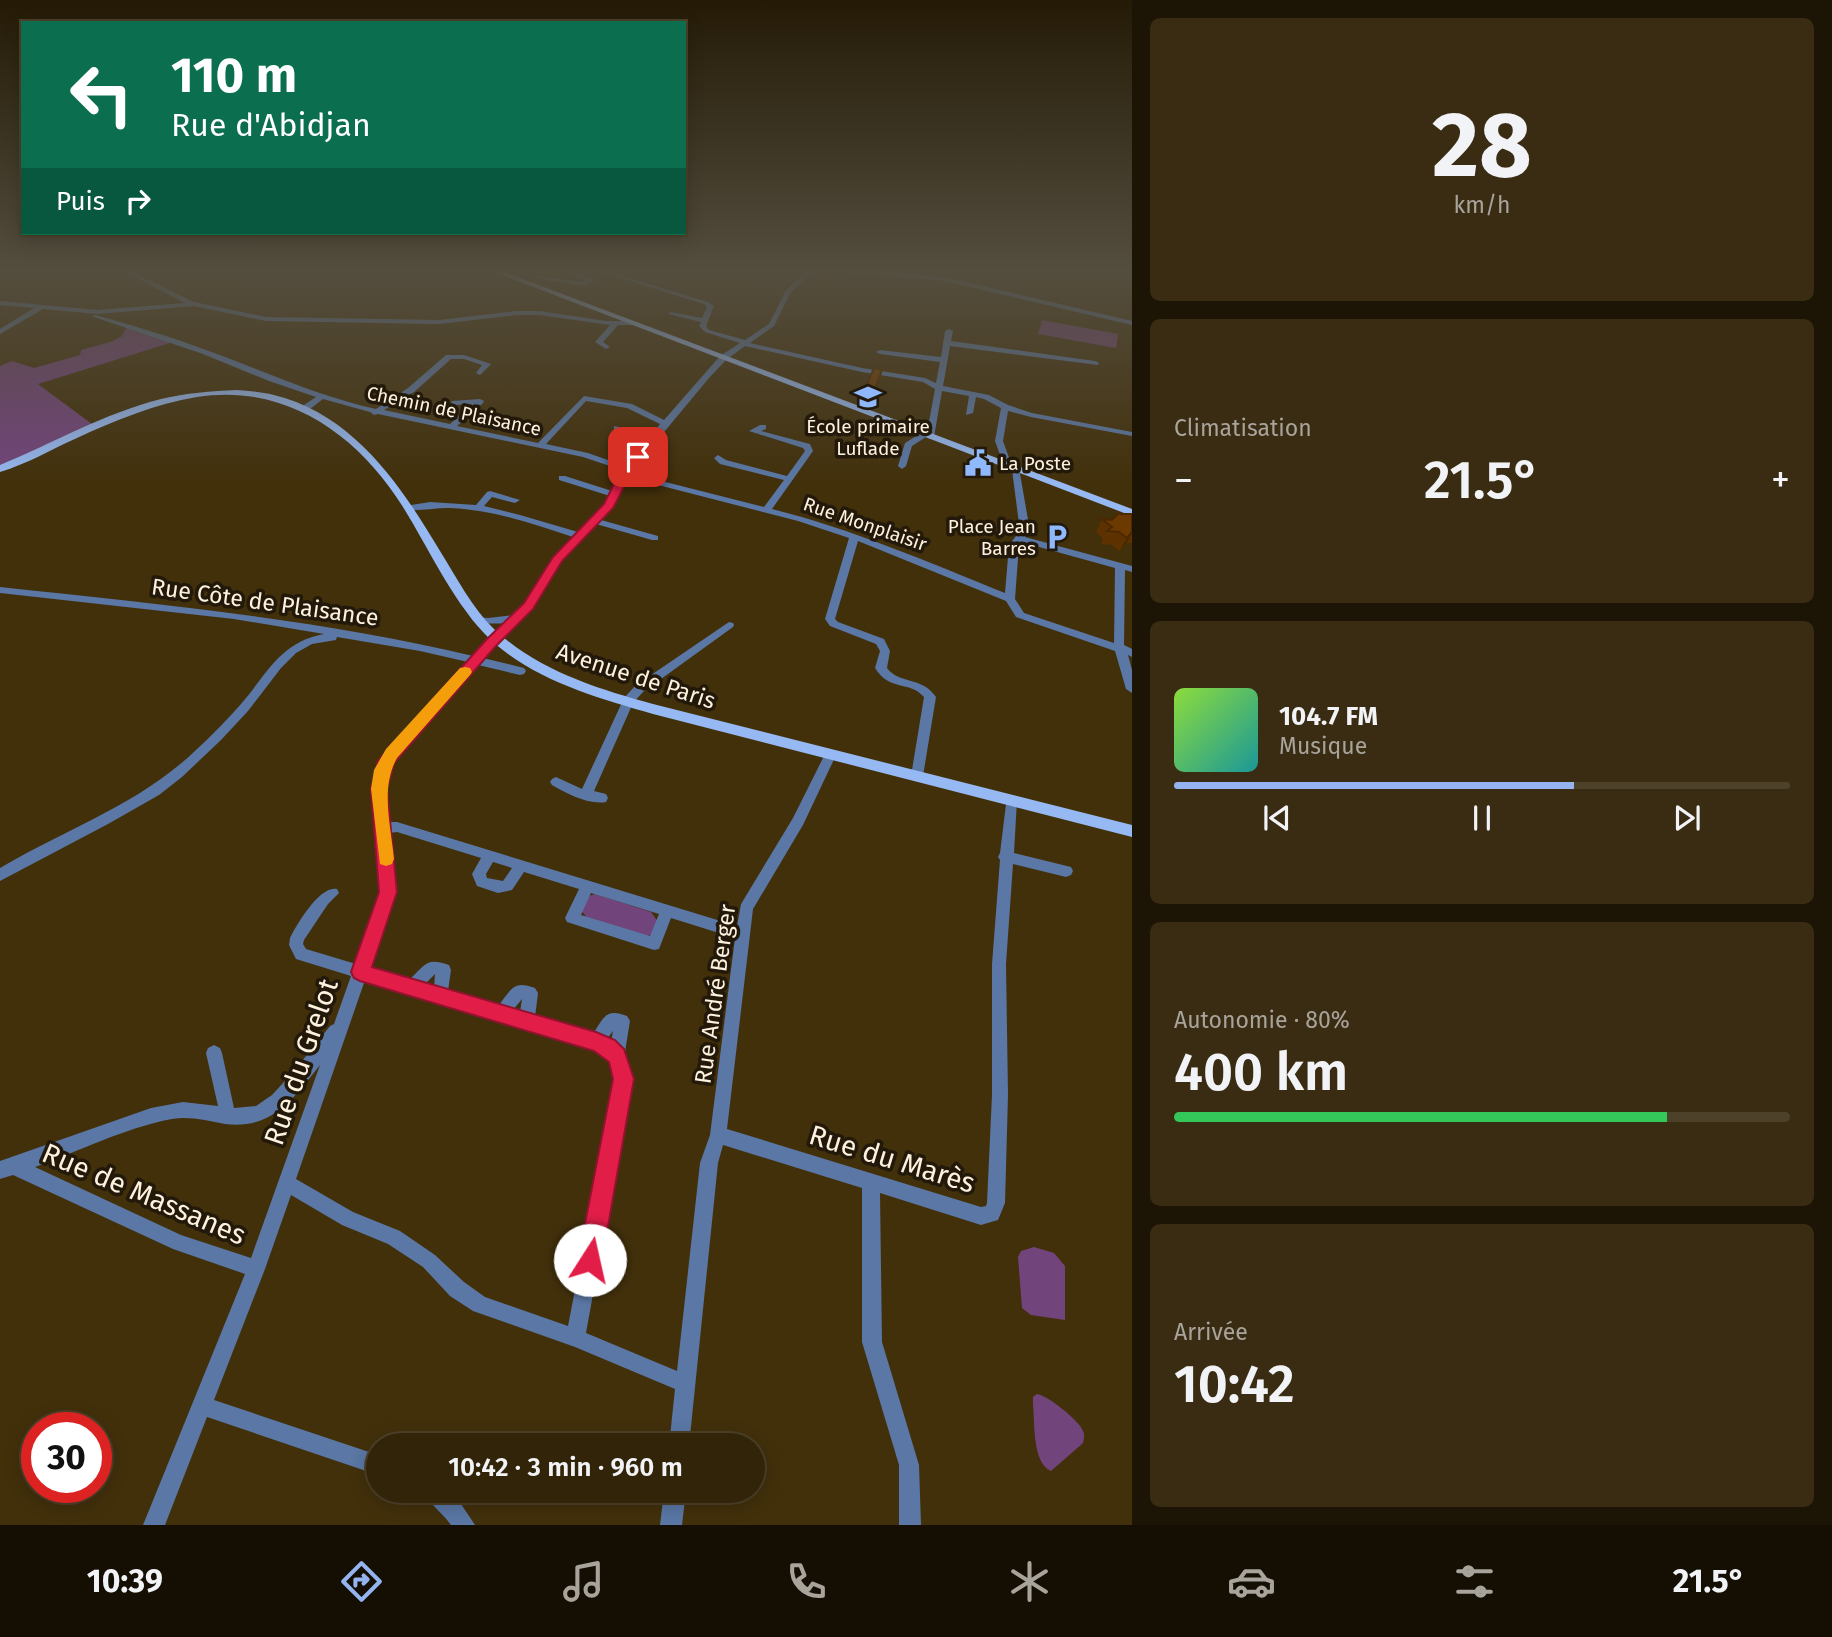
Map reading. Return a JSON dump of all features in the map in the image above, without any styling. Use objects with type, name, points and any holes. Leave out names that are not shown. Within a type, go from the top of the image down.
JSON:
[{"type":"main road","points":[[680,341],[1132,513]]},
{"type":"main road","name":"Avenue de Paris","points":[[0,469],[115,418],[185,397],[248,393],[289,400],[307,407],[349,436],[386,475],[477,619],[495,640],[569,681],[628,701],[1132,831]]},
{"type":"street","name":"Chemin de Plaisance","points":[[172,341],[321,397],[374,413],[541,445],[626,471]]},
{"type":"street","points":[[601,341],[606,347]]},
{"type":"street","points":[[739,341],[925,380],[940,388],[996,401],[1005,407],[1132,434]]},
{"type":"street","name":"Rue du Grelot","points":[[154,1525],[256,1269],[388,892],[379,789],[386,761],[477,659],[518,618],[557,559],[609,506],[626,471],[654,437],[723,358],[748,341]]},
{"type":"street","points":[[902,466],[908,445],[927,436],[940,388],[947,343],[1094,363]]},
{"type":"street","points":[[880,352],[944,360]]},
{"type":"street","points":[[374,413],[411,390],[449,357],[464,357],[487,364],[480,373]]},
{"type":"street","points":[[450,428],[489,391]]},
{"type":"street","points":[[969,413],[974,394]]},
{"type":"street","points":[[307,407],[321,397]]},
{"type":"street","points":[[541,445],[578,403],[587,398],[629,406],[666,424]]},
{"type":"street","points":[[455,403],[480,401]]},
{"type":"street","points":[[1004,466],[1007,463],[999,441],[1005,407]]},
{"type":"street","points":[[763,427],[753,431],[807,446],[809,451],[766,510]]},
{"type":"street","points":[[617,428],[654,437]]},
{"type":"street","points":[[718,458],[723,462],[789,479]]},
{"type":"street","points":[[1010,599],[1014,545],[1024,536],[1025,519],[1016,470]]},
{"type":"street","name":"Rue Monplaisir","points":[[626,471],[855,537],[1010,599],[1020,615],[1132,653]]},
{"type":"street","points":[[562,478],[614,494]]},
{"type":"street","points":[[478,508],[490,494],[515,500]]},
{"type":"street","points":[[408,508],[436,504],[478,508],[579,536]]},
{"type":"street","points":[[595,521],[655,538]]},
{"type":"street","points":[[855,537],[830,619],[834,624],[880,642],[885,651],[881,668],[887,677],[929,692],[918,776]]},
{"type":"street","points":[[1020,539],[1120,568],[1132,569]]},
{"type":"street","points":[[1120,568],[1120,648],[1132,688]]},
{"type":"street","name":"Rue Côte de Plaisance","points":[[2,592],[194,611],[351,635],[477,659],[520,671]]},
{"type":"street","points":[[477,619],[488,621],[518,618]]},
{"type":"street","points":[[586,794],[628,701],[639,689],[729,625]]},
{"type":"street","points":[[0,875],[70,835],[122,812],[165,784],[198,756],[242,710],[286,657],[300,646],[316,639],[351,635]]},
{"type":"street","points":[[477,659],[491,651],[510,650]]},
{"type":"street","name":"Rue André Berger","points":[[718,1135],[746,908],[798,821],[831,753]]},
{"type":"street","points":[[556,782],[575,792],[602,798]]},
{"type":"street","name":"Rue du Marès","points":[[718,1135],[981,1216],[992,1214],[996,1203],[1000,1095],[999,964],[1011,800]]},
{"type":"street","points":[[383,828],[397,827],[743,934]]},
{"type":"street","points":[[489,856],[480,874],[482,882],[507,887],[521,866]]},
{"type":"street","points":[[1006,857],[1066,871]]},
{"type":"street","points":[[587,886],[572,918],[654,944],[667,911]]},
{"type":"street","points":[[332,893],[323,900],[297,938],[297,950],[301,954],[596,1042],[608,1047],[617,1056]]},
{"type":"street","points":[[412,987],[433,967],[444,970],[440,996]]},
{"type":"street","points":[[500,1014],[520,990],[530,993],[527,1022]]},
{"type":"street","points":[[6,1168],[136,1121],[176,1111],[228,1116],[260,1114],[286,1091],[320,1052],[345,1017]]},
{"type":"street","points":[[575,1338],[624,1079],[617,1056],[622,1021],[612,1019],[596,1042]]},
{"type":"street","points":[[215,1053],[228,1116]]},
{"type":"street","points":[[680,1433],[709,1163],[718,1135]]},
{"type":"street","name":"Rue de Massanes","points":[[6,1168],[179,1243],[256,1269]]},
{"type":"street","points":[[872,1182],[872,1342],[909,1465],[910,1525]]},
{"type":"street","points":[[287,1183],[348,1219],[394,1237],[429,1261],[457,1289],[480,1304],[575,1338],[686,1384]]},
{"type":"street","points":[[203,1406],[366,1461]]},
{"type":"street","points":[[449,1503],[464,1525]]},
{"type":"street","points":[[671,1525],[674,1503]]},
{"type":"shaded area","points":[[112,341],[173,342],[38,384],[92,424],[0,466],[0,366],[12,361],[34,368],[80,355],[81,350]]},
{"type":"shaded area","points":[[1078,341],[1117,341],[1116,348]]},
{"type":"shaded area","points":[[595,894],[651,912],[658,922],[651,935],[587,918],[581,910],[586,897]]},
{"type":"shaded area","points":[[1034,1247],[1054,1253],[1065,1266],[1065,1320],[1031,1315],[1022,1308],[1018,1257],[1021,1251]]},
{"type":"shaded area","points":[[1037,1394],[1070,1415],[1084,1434],[1083,1443],[1051,1471],[1040,1460],[1037,1451],[1033,1397]]},
{"type":"building","points":[[874,368],[882,370],[872,395],[864,392]]},
{"type":"building","points":[[1118,514],[1132,514],[1132,532],[1127,538],[1119,532],[1107,531],[1112,527],[1102,519],[1112,520]]},
{"type":"slow traffic","points":[[386,859],[379,789],[382,770],[391,753],[465,672]]},
{"type":"place","name":"École primaire Luflade","points":[[868,397]]},
{"type":"place","name":"La Poste","points":[[978,463]]},
{"type":"place","name":"Place Jean Barres","points":[[1057,537]]},
{"type":"route","points":[[590,1260],[624,1079],[617,1056],[608,1047],[596,1042],[360,972],[388,892],[379,789],[379,779],[386,761],[491,643],[528,606],[557,559],[609,506],[628,468],[638,457]]}]
